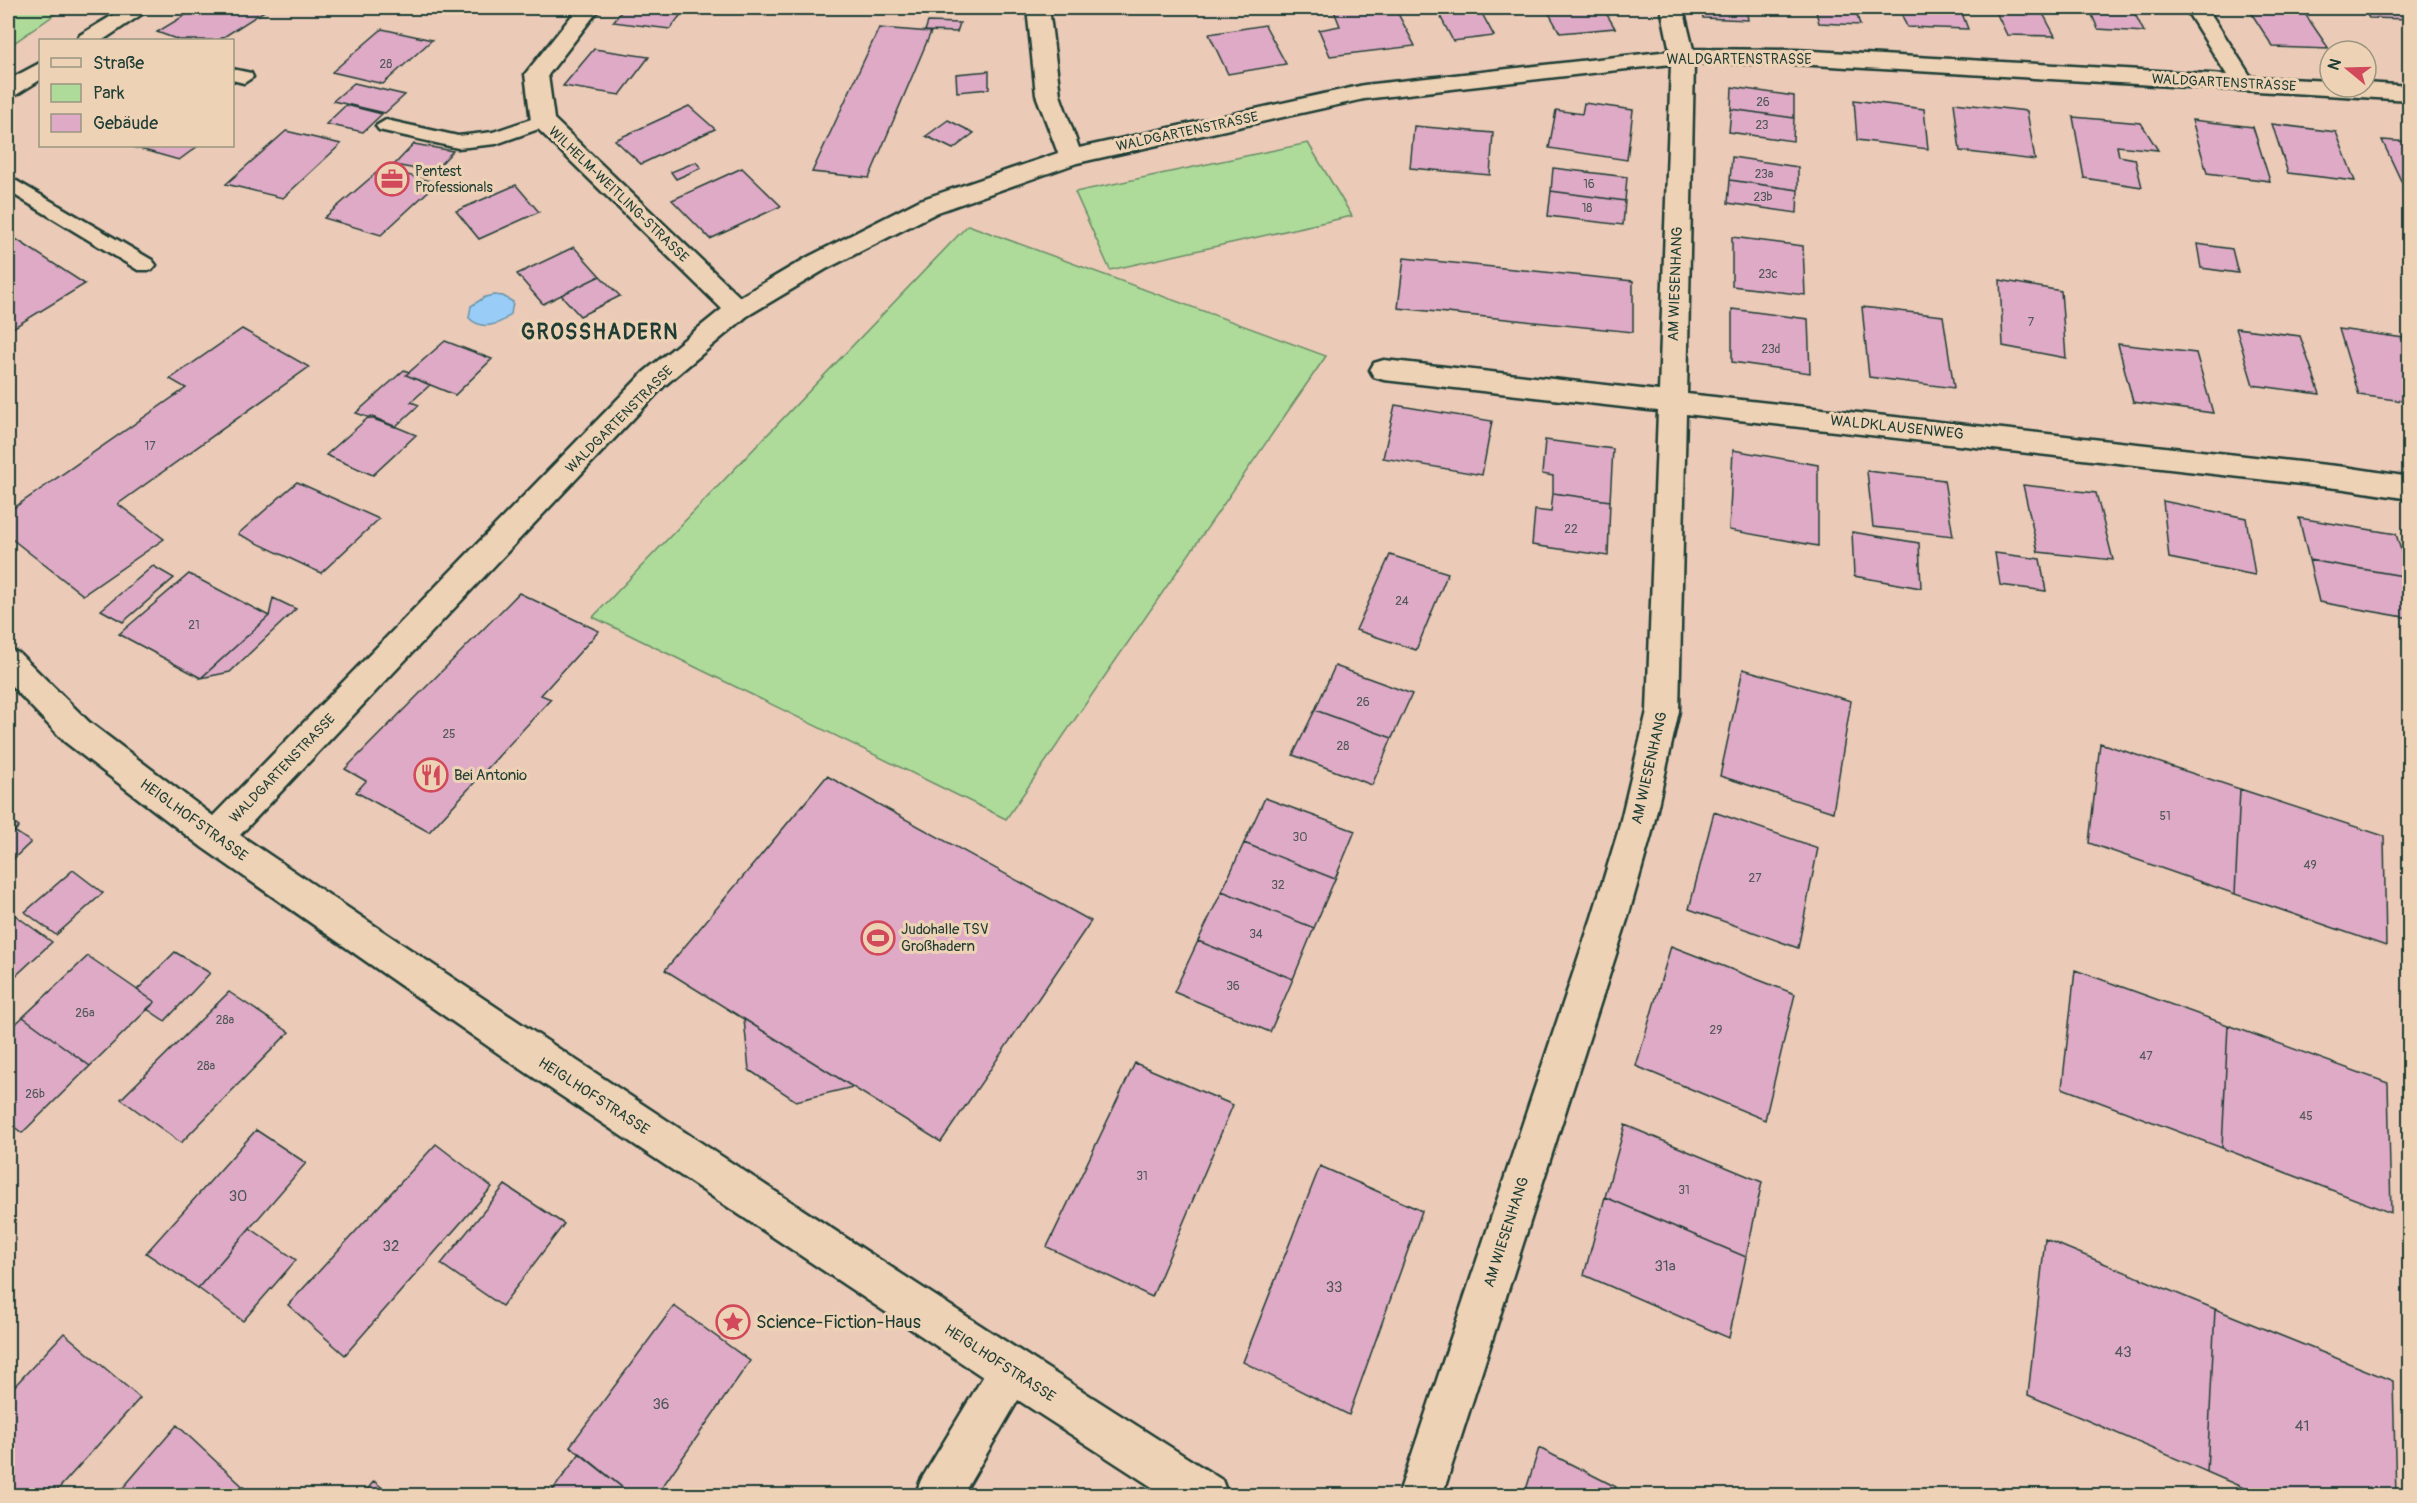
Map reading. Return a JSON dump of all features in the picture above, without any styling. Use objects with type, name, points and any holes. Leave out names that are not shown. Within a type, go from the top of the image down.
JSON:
[{"type":"street","points":[[92,39],[140,8]]},
{"type":"street","name":"WILHELM-WEITLING-STRASSE","points":[[590,8],[536,74],[543,121],[738,310]]},
{"type":"street","points":[[1038,8],[1048,95],[1071,157]]},
{"type":"street","name":"AM WIESENHANG","points":[[1420,1496],[1610,917],[1635,832],[1664,711],[1683,56],[1672,8]]},
{"type":"street","points":[[2196,8],[2244,84]]},
{"type":"street","name":"WALDGARTENSTRASSE","points":[[215,837],[654,380],[738,310],[817,263],[929,206],[1071,157],[1364,92],[1683,56],[1796,57],[2409,93]]},
{"type":"street","points":[[8,90],[39,71]]},
{"type":"street","name":"WALDKLAUSENWEG","points":[[1384,370],[2345,478],[2409,488]]},
{"type":"street","name":"HEIGLHOFSTRASSE","points":[[8,662],[77,732],[215,837],[528,1052],[1011,1371],[1206,1496]]},
{"type":"street","points":[[937,1496],[1011,1371]]},
{"type":"lane","points":[[386,126],[458,142],[496,138],[543,121]]},
{"type":"lane","points":[[8,182],[145,265]]},
{"type":"green space","points":[[8,8],[64,8],[8,47]]},
{"type":"green space","points":[[1308,143],[1352,216],[1110,270],[1075,192]]},
{"type":"green space","points":[[968,225],[1326,356],[1006,819],[593,617]]},
{"type":"water","points":[[503,296],[513,302],[511,314],[491,325],[479,324],[469,318],[471,306],[485,297]]},
{"type":"building","points":[[197,8],[269,8],[221,39],[176,39],[157,32]]},
{"type":"building","points":[[624,8],[686,8],[670,29],[613,22]]},
{"type":"building","points":[[1395,8],[1415,46],[1330,56],[1319,30],[1340,26],[1334,11]]},
{"type":"building","points":[[1436,8],[1479,8],[1494,36],[1453,41]]},
{"type":"building","points":[[1546,8],[1603,8],[1615,28],[1560,33]]},
{"type":"building","points":[[1701,8],[1746,8],[1748,20],[1703,18]]},
{"type":"building","points":[[1815,8],[1855,8],[1860,25],[1819,23]]},
{"type":"building","points":[[1899,8],[1960,8],[1968,29],[1907,27]]},
{"type":"building","points":[[1994,8],[2040,8],[2055,36],[2007,35]]},
{"type":"building","points":[[2089,8],[2132,8],[2144,32],[2098,29]]},
{"type":"building","points":[[2248,8],[2301,8],[2322,39],[2318,39],[2318,49],[2273,47]]},
{"type":"building","points":[[2362,8],[2407,8],[2410,19],[2369,18]]},
{"type":"building","points":[[928,22],[960,23],[957,32],[925,31]]},
{"type":"building","points":[[1265,25],[1286,64],[1228,74],[1209,34]]},
{"type":"building","points":[[879,28],[931,32],[869,178],[812,172]]},
{"type":"building","points":[[382,29],[432,40],[383,84],[332,72]]},
{"type":"building","points":[[594,49],[649,57],[620,95],[563,86]]},
{"type":"building","points":[[989,71],[989,89],[957,92],[956,74]]},
{"type":"building","points":[[354,83],[405,95],[385,113],[333,101]]},
{"type":"building","points":[[1732,87],[1794,96],[1794,118],[1731,109]]},
{"type":"building","points":[[1854,100],[1924,109],[1928,149],[1857,140]]},
{"type":"building","points":[[1584,103],[1633,110],[1627,160],[1549,148],[1556,110],[1582,114]]},
{"type":"building","points":[[1954,103],[2027,111],[2035,160],[1960,151]]},
{"type":"building","points":[[346,105],[382,114],[363,132],[326,124]]},
{"type":"building","points":[[689,106],[715,129],[641,164],[615,140]]},
{"type":"building","points":[[1731,109],[1794,118],[1793,141],[1729,132]]},
{"type":"building","points":[[2073,117],[2141,123],[2158,150],[2117,146],[2119,156],[2135,159],[2142,187],[2084,178]]},
{"type":"building","points":[[948,120],[974,133],[953,149],[926,136]]},
{"type":"building","points":[[2192,120],[2253,127],[2270,181],[2207,173]]},
{"type":"building","points":[[2272,124],[2336,132],[2355,181],[2288,173]]},
{"type":"building","points":[[1414,126],[1493,133],[1490,175],[1410,168]]},
{"type":"building","points":[[286,131],[341,144],[283,198],[226,184]]},
{"type":"building","points":[[2382,140],[2410,142],[2410,186],[2403,185]]},
{"type":"building","points":[[414,144],[453,151],[433,172],[394,165]]},
{"type":"building","points":[[133,147],[197,147],[179,160]]},
{"type":"building","points":[[1732,157],[1798,167],[1798,190],[1730,180]]},
{"type":"building","points":[[696,162],[701,168],[676,179],[671,172]]},
{"type":"building","points":[[382,168],[437,183],[381,235],[324,218]]},
{"type":"building","points":[[742,168],[781,206],[710,239],[672,200]]},
{"type":"building","points":[[1553,168],[1627,177],[1625,201],[1551,191]]},
{"type":"building","points":[[1730,180],[1798,190],[1797,213],[1728,203]]},
{"type":"building","points":[[516,185],[539,212],[479,239],[456,211]]},
{"type":"building","points":[[1551,191],[1625,201],[1623,225],[1548,216]]},
{"type":"building","points":[[8,234],[85,284],[8,331]]},
{"type":"building","points":[[1732,237],[1803,246],[1805,295],[1732,286]]},
{"type":"building","points":[[2197,244],[2232,249],[2238,273],[2201,268]]},
{"type":"building","points":[[574,247],[600,276],[543,304],[517,274]]},
{"type":"building","points":[[1404,258],[1633,281],[1633,332],[1398,308]]},
{"type":"building","points":[[600,276],[620,296],[580,316],[561,295]]},
{"type":"building","points":[[2000,280],[2061,291],[2066,358],[2003,346]]},
{"type":"building","points":[[1862,307],[1943,316],[1954,388],[1869,377]]},
{"type":"building","points":[[1732,309],[1808,319],[1810,373],[1732,362]]},
{"type":"building","points":[[2236,328],[2300,336],[2320,394],[2253,385]]},
{"type":"building","points":[[242,329],[309,367],[118,504],[164,539],[83,595],[8,536],[8,512],[186,388],[170,379]]},
{"type":"building","points":[[2339,329],[2404,338],[2410,354],[2410,402],[2359,395]]},
{"type":"building","points":[[445,341],[492,359],[455,395],[406,375]]},
{"type":"building","points":[[2118,344],[2196,353],[2213,413],[2133,402]]},
{"type":"building","points":[[404,370],[409,372],[406,375],[430,385],[411,402],[419,405],[395,427],[356,413]]},
{"type":"building","points":[[1395,405],[1492,421],[1482,475],[1383,458]]},
{"type":"building","points":[[370,416],[416,435],[373,475],[326,455]]},
{"type":"building","points":[[1545,440],[1613,449],[1610,501],[1553,493],[1553,476],[1542,474]]},
{"type":"building","points":[[1733,450],[1818,465],[1818,546],[1729,530]]},
{"type":"building","points":[[1867,471],[1944,480],[1953,536],[1873,527]]},
{"type":"building","points":[[297,482],[379,519],[321,573],[238,534]]},
{"type":"building","points":[[2023,485],[2096,493],[2113,560],[2038,552]]},
{"type":"building","points":[[1553,493],[1610,501],[1608,556],[1532,545],[1535,510],[1551,512]]},
{"type":"building","points":[[2163,501],[2246,518],[2255,575],[2169,558]]},
{"type":"building","points":[[2299,518],[2396,534],[2409,577],[2309,560]]},
{"type":"building","points":[[1852,532],[1919,543],[1921,588],[1854,576]]},
{"type":"building","points":[[1995,553],[2040,559],[2046,591],[2000,585]]},
{"type":"building","points":[[1390,555],[1448,573],[1416,650],[1356,630]]},
{"type":"building","points":[[2309,560],[2409,577],[2410,618],[2319,602]]},
{"type":"building","points":[[153,566],[174,578],[123,622],[101,610]]},
{"type":"building","points":[[189,574],[269,616],[201,678],[119,634]]},
{"type":"building","points":[[519,593],[599,631],[541,695],[551,699],[429,832],[356,792],[366,781],[345,769]]},
{"type":"building","points":[[273,598],[296,609],[230,672],[201,678],[269,616]]},
{"type":"building","points":[[1335,666],[1412,694],[1392,738],[1315,710]]},
{"type":"building","points":[[1743,669],[1851,701],[1833,812],[1720,776]]},
{"type":"building","points":[[1315,710],[1392,738],[1372,785],[1293,755]]},
{"type":"building","points":[[2100,743],[2240,789],[2235,894],[2089,843]]},
{"type":"building","points":[[827,776],[1091,921],[941,1142],[665,970]]},
{"type":"building","points":[[2240,789],[2384,836],[2386,946],[2235,894]]},
{"type":"building","points":[[1265,798],[1355,831],[1335,879],[1244,843]]},
{"type":"building","points":[[1714,812],[1818,848],[1798,948],[1689,909]]},
{"type":"building","points":[[8,819],[19,827],[8,837]]},
{"type":"building","points":[[14,831],[31,842],[8,864],[8,837]]},
{"type":"building","points":[[1244,843],[1335,879],[1314,928],[1222,891]]},
{"type":"building","points":[[73,870],[103,893],[56,935],[25,912]]},
{"type":"building","points":[[1222,891],[1314,928],[1293,979],[1198,941]]},
{"type":"building","points":[[8,910],[52,942],[8,983]]},
{"type":"building","points":[[1198,941],[1293,979],[1270,1032],[1174,992]]},
{"type":"building","points":[[1671,946],[1795,994],[1765,1120],[1636,1066]]},
{"type":"building","points":[[175,952],[210,973],[165,1021],[147,1009],[155,1002],[137,990]]},
{"type":"building","points":[[88,956],[155,1002],[90,1066],[23,1017]]},
{"type":"building","points":[[2075,970],[2228,1025],[2222,1148],[2062,1088]]},
{"type":"building","points":[[229,992],[289,1032],[181,1143],[121,1099]]},
{"type":"building","points":[[23,1017],[90,1066],[22,1133],[8,1122],[8,1031]]},
{"type":"building","points":[[744,1019],[853,1087],[796,1101],[749,1070]]},
{"type":"building","points":[[2228,1025],[2388,1083],[2391,1213],[2222,1148]]},
{"type":"building","points":[[1135,1063],[1233,1105],[1152,1297],[1047,1247]]},
{"type":"building","points":[[1625,1125],[1762,1182],[1746,1257],[1605,1197]]},
{"type":"building","points":[[256,1130],[306,1163],[198,1288],[146,1253]]},
{"type":"building","points":[[436,1144],[492,1187],[345,1355],[288,1305]]},
{"type":"building","points":[[1320,1166],[1422,1211],[1349,1415],[1243,1362]]},
{"type":"building","points":[[505,1185],[564,1224],[502,1306],[441,1264]]},
{"type":"building","points":[[1605,1197],[1746,1257],[1729,1338],[1584,1275]]},
{"type":"building","points":[[250,1228],[296,1260],[243,1321],[198,1288]]},
{"type":"building","points":[[2045,1239],[2215,1309],[2207,1472],[2028,1395]]},
{"type":"building","points":[[674,1306],[750,1361],[656,1496],[633,1496],[570,1446]]},
{"type":"building","points":[[2215,1309],[2393,1381],[2396,1496],[2262,1496],[2207,1472]]},
{"type":"building","points":[[64,1333],[140,1398],[52,1496],[8,1496],[8,1393]]},
{"type":"building","points":[[177,1425],[253,1496],[116,1496]]},
{"type":"building","points":[[1539,1448],[1616,1487],[1614,1496],[1524,1496]]},
{"type":"building","points":[[580,1453],[633,1496],[558,1496],[552,1491]]},
{"type":"building","points":[[374,1481],[392,1496],[362,1496]]},
{"type":"place","name":"Pentest Professionals","points":[[392,179]]},
{"type":"place","name":"Bei Antonio","points":[[431,775]]},
{"type":"place","name":"Judohalle TSV Großhadern","points":[[878,938]]},
{"type":"place","name":"Science-Fiction-Haus","points":[[733,1322]]},
{"type":"district","name":"GROSSHADERN","points":[[600,332]]}]
